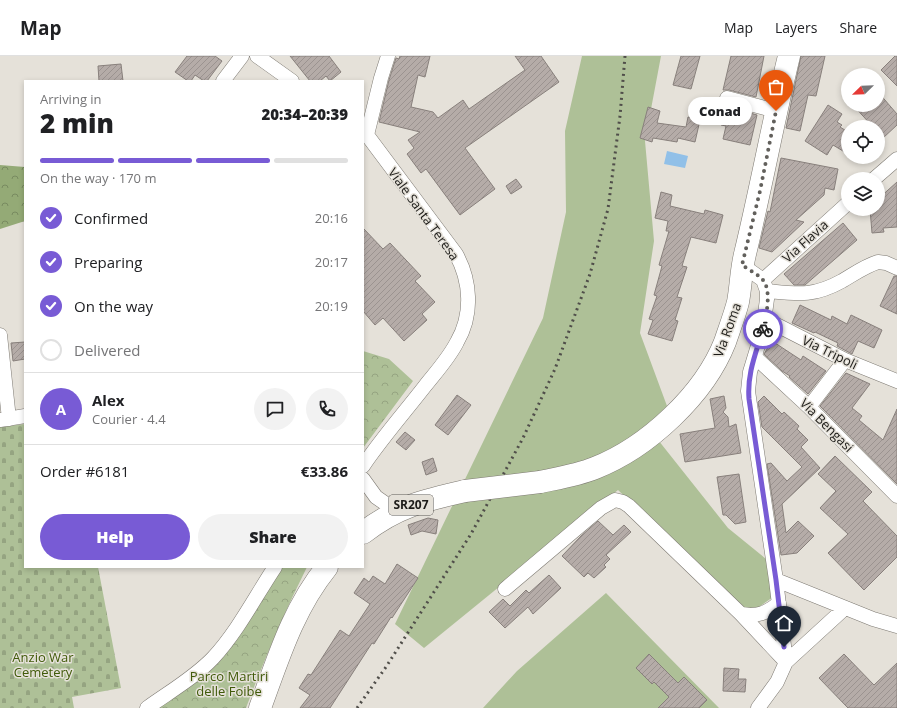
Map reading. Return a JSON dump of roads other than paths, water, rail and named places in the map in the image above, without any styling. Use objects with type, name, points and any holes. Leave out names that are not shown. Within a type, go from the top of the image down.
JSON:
[{"type":"main road","name":"Via Roma","points":[[396,511],[423,501],[465,491],[540,482],[585,472],[621,455],[650,434],[687,402],[703,382],[721,350],[738,302],[742,265],[760,191],[789,56]]},
{"type":"main road","name":"SR207","points":[[364,532],[377,522],[396,511]]},
{"type":"main road","points":[[260,708],[286,636],[307,595],[326,568]]},
{"type":"street","points":[[224,80],[242,56]]},
{"type":"street","points":[[257,56],[291,80]]},
{"type":"street","name":"Viale Santa Teresa","points":[[364,465],[454,348],[465,325],[468,303],[466,280],[456,254],[365,133],[388,56]]},
{"type":"street","points":[[727,98],[776,111]]},
{"type":"street","points":[[882,172],[897,158]]},
{"type":"street","name":"Via Flavia","points":[[765,286],[841,210]]},
{"type":"street","points":[[742,265],[765,286],[803,294],[816,292],[840,282],[878,262],[886,263],[897,268]]},
{"type":"street","points":[[765,286],[767,306],[765,319],[748,384],[786,662]]},
{"type":"street","name":"Via Tripoli","points":[[765,319],[845,360],[897,381]]},
{"type":"street","points":[[0,335],[5,420],[24,416]]},
{"type":"street","name":"Via Bengasi","points":[[755,357],[810,406],[897,496]]},
{"type":"street","points":[[810,406],[845,360]]},
{"type":"street","points":[[364,480],[376,497],[396,511]]},
{"type":"street","points":[[505,589],[601,508],[615,500],[623,502],[629,506],[741,614],[786,662]]},
{"type":"street","points":[[147,708],[199,671],[213,657],[228,640],[274,568]]},
{"type":"street","points":[[776,580],[845,608],[897,626]]},
{"type":"street","points":[[741,614],[758,615],[768,611],[779,603]]},
{"type":"street","points":[[758,708],[774,686],[786,662],[845,608]]},
{"type":"water","points":[[667,151],[688,156],[685,168],[664,164]]},
{"type":"railway","points":[[357,708],[386,667],[471,534],[523,438],[555,369],[590,274],[608,209],[620,116],[625,56]]},
{"type":"place","name":"Conad","points":[[776,111]]},
{"type":"park label","name":"Anzio War Cemetery","points":[[43,664]]},
{"type":"park label","name":"Parco Martiri delle Foibe","points":[[229,684]]}]
